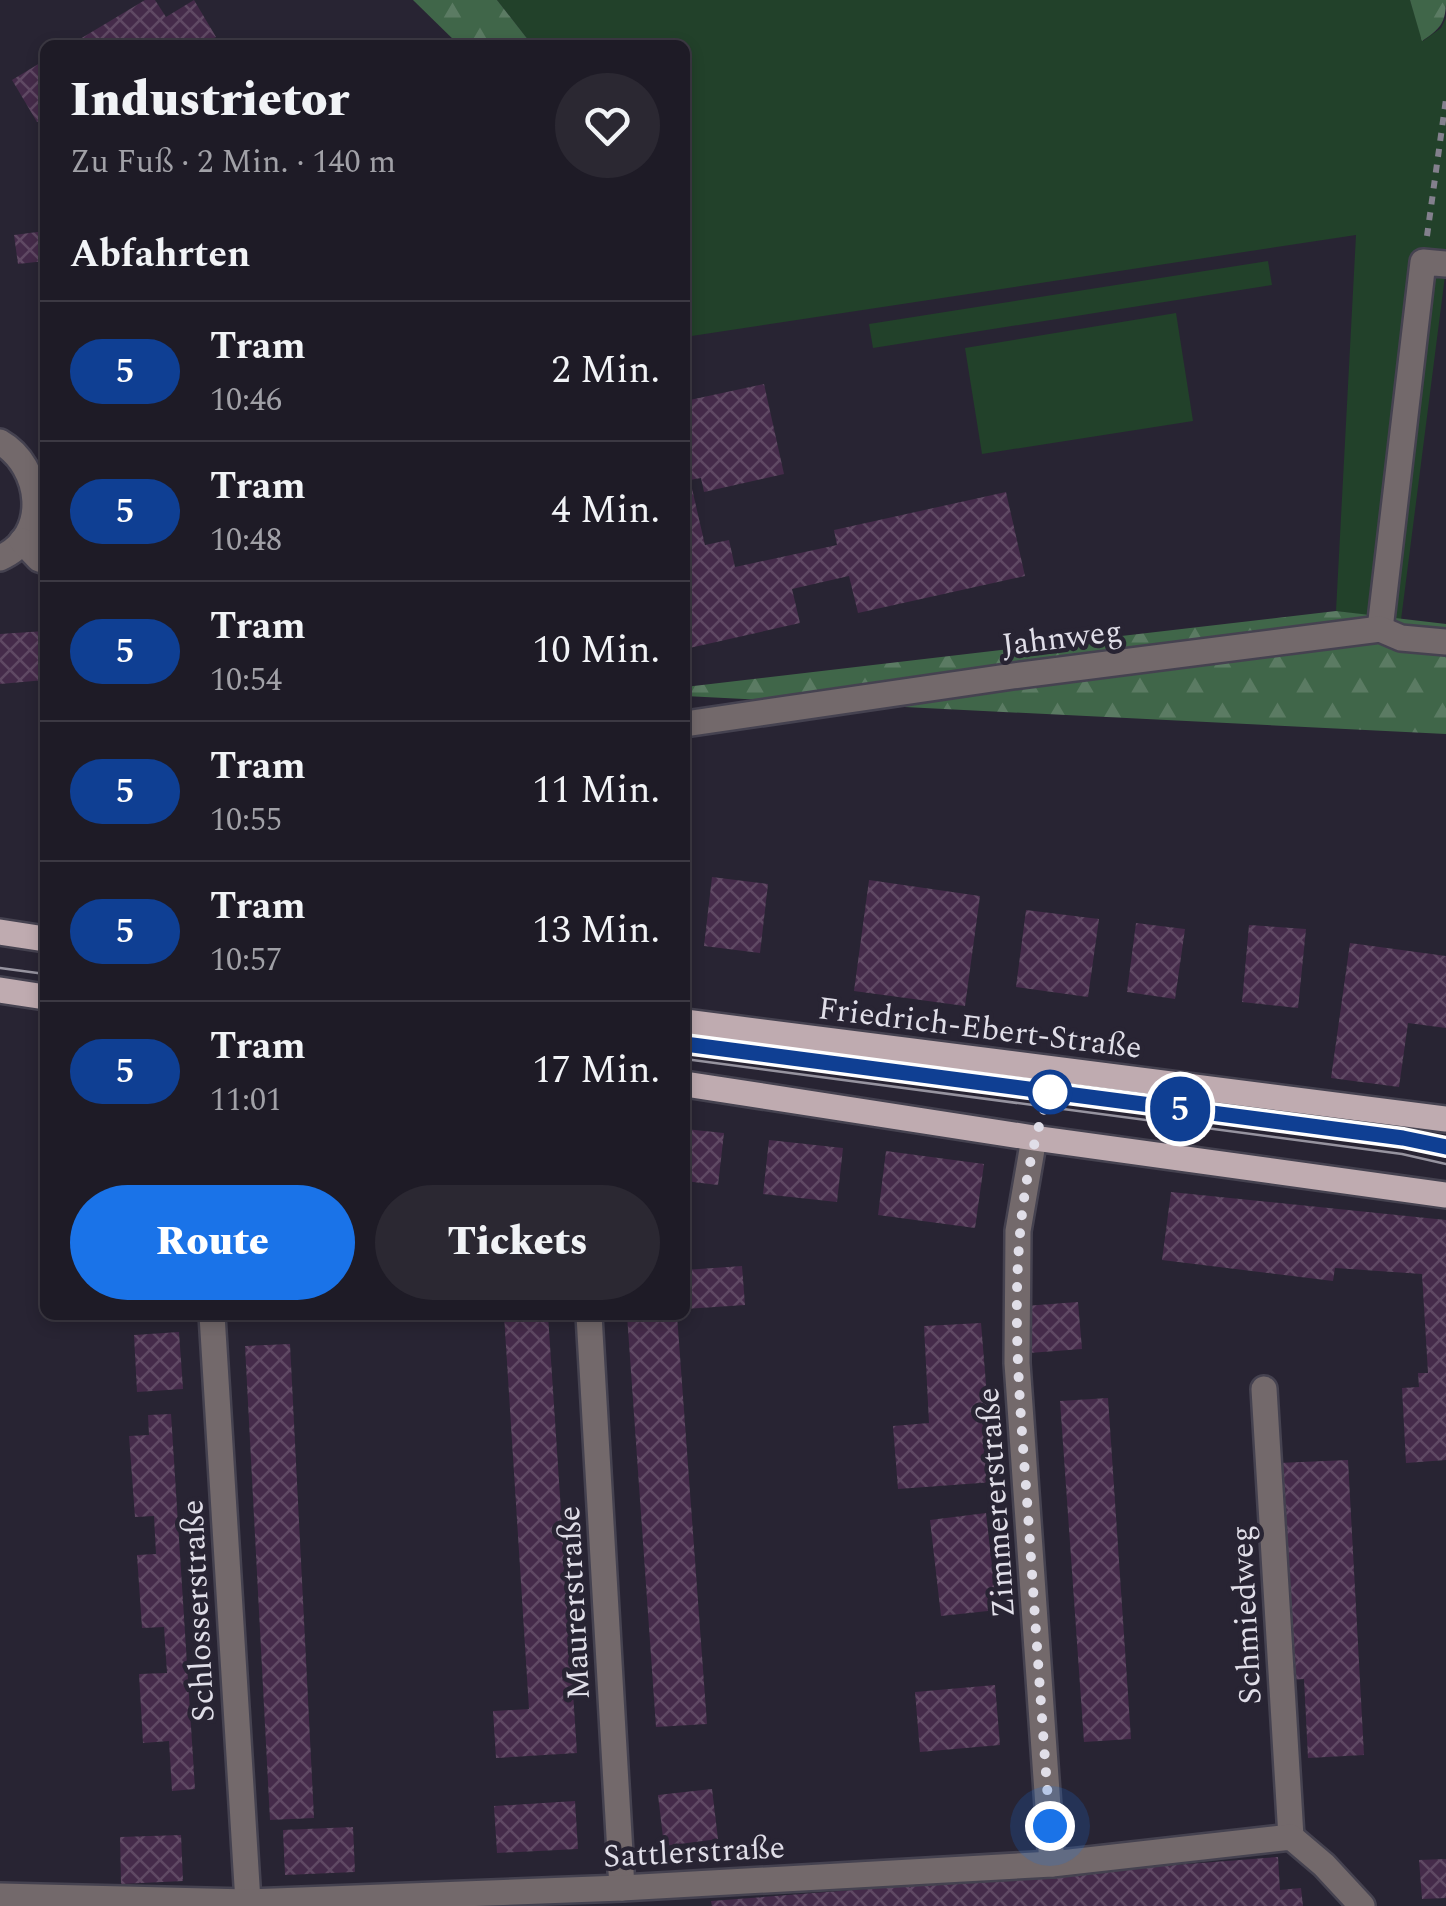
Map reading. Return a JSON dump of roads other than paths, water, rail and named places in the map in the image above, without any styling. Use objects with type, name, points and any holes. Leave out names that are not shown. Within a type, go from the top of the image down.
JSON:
[{"type":"main road","points":[[0,932],[40,938]]},
{"type":"main road","points":[[0,990],[40,996]]},
{"type":"main road","name":"Friedrich-Ebert-Straße","points":[[690,1023],[1446,1118]]},
{"type":"main road","points":[[690,1085],[1034,1138],[1446,1195]]},
{"type":"street","points":[[1380,629],[1434,263]]},
{"type":"street","points":[[0,442],[14,450],[27,466],[36,494],[34,518],[22,541],[0,558]]},
{"type":"street","points":[[22,541],[40,559]]},
{"type":"street","name":"Jahnweg","points":[[690,723],[1013,676],[1380,629],[1401,638],[1446,642]]},
{"type":"street","name":"Zimmererstraße","points":[[1034,1138],[1018,1230],[1018,1363],[1052,1864]]},
{"type":"street","name":"Schlosserstraße","points":[[212,1320],[248,1902]]},
{"type":"street","name":"Maurerstraße","points":[[589,1320],[622,1888]]},
{"type":"street","name":"Schmiedweg","points":[[1264,1389],[1291,1837]]},
{"type":"street","points":[[1291,1837],[1324,1864],[1362,1906]]},
{"type":"street","name":"Sattlerstraße","points":[[0,1896],[248,1902],[622,1888],[696,1895],[1052,1864],[1291,1837]]},
{"type":"tram line","points":[[0,968],[40,973]]},
{"type":"tram line","points":[[690,1045],[1403,1138],[1446,1147]]},
{"type":"tram line","name":"5","points":[[690,1045],[1403,1138],[1446,1147]]},
{"type":"tram line","points":[[690,1060],[1402,1154],[1446,1164]]}]
